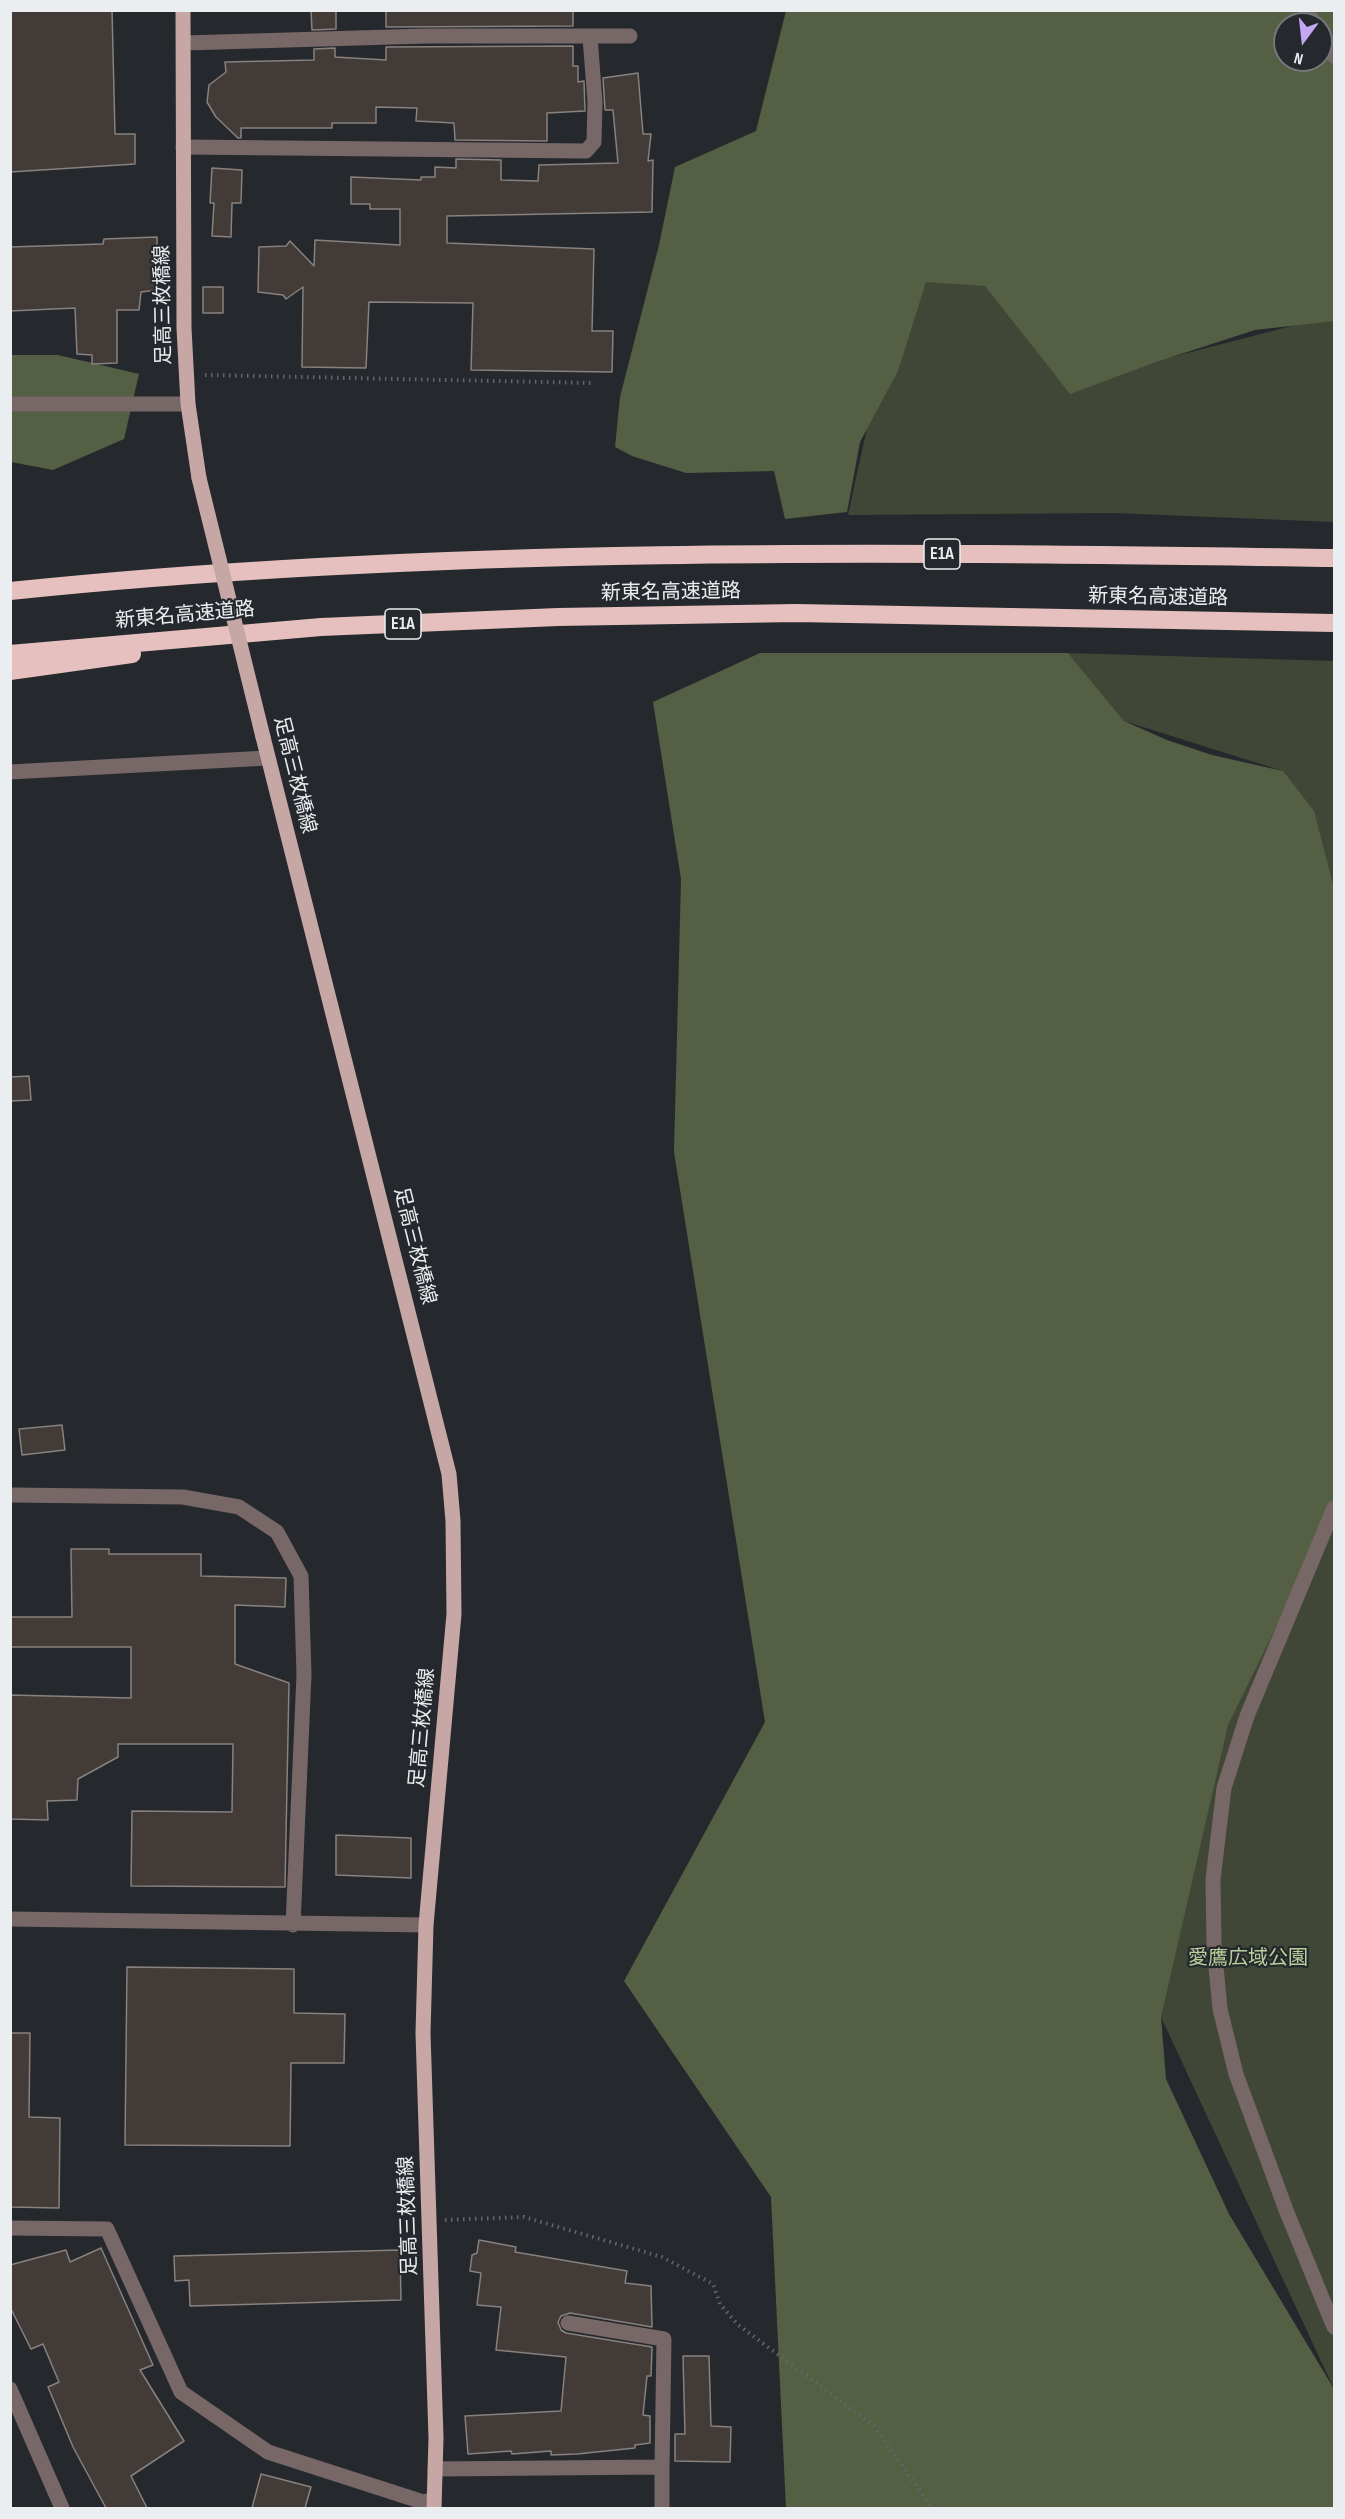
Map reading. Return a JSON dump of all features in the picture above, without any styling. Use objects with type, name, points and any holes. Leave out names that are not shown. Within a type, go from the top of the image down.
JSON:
[{"type":"highway","name":"新東名高速道路","points":[[10,591],[271,570],[539,558],[792,554],[1335,558]]},
{"type":"highway","name":"新東名高速道路","points":[[10,654],[321,627],[558,617],[796,613],[1335,623]]},
{"type":"highway","points":[[10,671],[321,627]]},
{"type":"main road","name":"足高三枚橋線","points":[[183,10],[186,374],[199,478],[267,758],[449,1474],[453,1521],[454,1614],[426,1925],[423,2033],[431,2221],[434,2504]]},
{"type":"street","points":[[184,43],[426,36],[630,36]]},
{"type":"street","points":[[183,147],[586,151],[594,142],[595,102],[590,37]]},
{"type":"street","points":[[10,404],[188,404]]},
{"type":"street","points":[[10,772],[267,758]]},
{"type":"street","points":[[10,1495],[183,1497],[239,1507],[277,1532],[301,1576],[304,1675],[293,1925]]},
{"type":"street","points":[[1335,1508],[1247,1716],[1224,1788],[1213,1879],[1214,1945],[1220,2009],[1236,2074],[1286,2210],[1335,2327]]},
{"type":"street","points":[[10,1919],[293,1925],[426,1925]]},
{"type":"street","points":[[10,2228],[106,2229],[182,2392],[268,2452],[434,2504]]},
{"type":"street","points":[[568,2323],[664,2339],[662,2508]]},
{"type":"street","points":[[10,2389],[62,2508]]},
{"type":"street","points":[[435,2469],[662,2467]]},
{"type":"path","points":[[186,374],[591,383]]},
{"type":"path","points":[[431,2221],[524,2217],[663,2257],[713,2284],[720,2304],[737,2324],[874,2426],[932,2508]]},
{"type":"green space","points":[[786,11],[1334,11],[1334,321],[1255,330],[1153,363],[1070,394],[985,286],[926,282],[898,371],[860,442],[847,512],[785,519],[774,471],[686,473],[632,456],[615,447],[620,397],[659,245],[675,167],[756,131]]},
{"type":"green space","points":[[976,274],[1056,376],[1172,357],[1334,315],[1334,522],[1115,513],[848,515],[867,428],[926,282]]},
{"type":"green space","points":[[10,355],[58,355],[139,374],[124,439],[53,470],[11,462]]},
{"type":"green space","points":[[760,653],[1068,653],[1124,721],[1167,740],[1212,755],[1283,771],[1314,811],[1334,888],[1334,1509],[1228,1725],[1161,2017],[1166,2079],[1229,2214],[1334,2389],[1334,2508],[786,2508],[771,2197],[624,1981],[765,1722],[674,1152],[681,879],[653,702]]},
{"type":"green space","points":[[1068,653],[1334,661],[1334,888],[1283,771],[1124,721]]},
{"type":"green space","name":"愛鷹広域公園","points":[[1334,1465],[1334,2389],[1161,2017],[1164,1901],[1252,1564]]},
{"type":"building","points":[[10,10],[112,10],[115,134],[135,134],[135,164],[10,172]]},
{"type":"building","points":[[311,10],[336,10],[336,29],[312,30]]},
{"type":"building","points":[[386,10],[573,10],[573,26],[386,27]]},
{"type":"building","points":[[573,46],[573,66],[578,66],[578,82],[584,81],[585,111],[547,113],[547,141],[455,140],[454,123],[416,121],[417,108],[376,107],[376,123],[332,123],[332,128],[241,128],[241,138],[238,138],[216,117],[207,102],[209,85],[226,72],[225,62],[314,60],[314,49],[335,48],[335,57],[386,60],[386,47]]},
{"type":"building","points":[[638,73],[643,134],[651,134],[648,161],[653,160],[652,212],[447,216],[447,243],[594,249],[592,331],[613,331],[612,372],[471,370],[473,303],[369,302],[366,368],[302,367],[303,287],[286,299],[283,295],[258,292],[259,247],[286,246],[290,241],[314,266],[315,240],[400,245],[400,209],[370,209],[370,204],[351,204],[351,177],[421,180],[421,177],[435,177],[435,167],[456,168],[456,159],[501,160],[501,180],[538,181],[539,165],[618,163],[613,110],[605,110],[603,78]]},
{"type":"building","points":[[212,168],[242,170],[241,203],[232,203],[231,237],[212,236],[214,203],[210,203]]},
{"type":"building","points":[[157,237],[157,290],[141,292],[139,310],[117,310],[117,363],[92,364],[92,355],[77,354],[75,308],[10,311],[10,247],[103,244],[104,239]]},
{"type":"building","points":[[203,287],[223,287],[223,313],[203,313]]},
{"type":"building","points":[[29,1076],[31,1100],[10,1101],[10,1077]]},
{"type":"building","points":[[62,1425],[65,1450],[22,1455],[19,1429]]},
{"type":"building","points":[[71,1549],[109,1549],[109,1554],[201,1554],[201,1576],[286,1578],[285,1607],[235,1605],[235,1664],[289,1683],[285,1887],[131,1886],[132,1811],[232,1812],[233,1744],[118,1744],[118,1757],[78,1779],[77,1800],[47,1801],[48,1820],[10,1819],[10,1695],[131,1698],[131,1647],[10,1647],[10,1617],[72,1617]]},
{"type":"building","points":[[336,1835],[411,1838],[411,1878],[336,1875]]},
{"type":"building","points":[[127,1967],[294,1969],[294,2013],[345,2014],[344,2063],[291,2063],[290,2146],[125,2145]]},
{"type":"building","points":[[10,2033],[30,2033],[29,2117],[60,2118],[59,2208],[10,2207]]},
{"type":"building","points":[[479,2240],[516,2247],[515,2252],[627,2271],[625,2283],[651,2286],[652,2327],[570,2313],[561,2316],[558,2322],[561,2330],[566,2333],[652,2347],[651,2376],[647,2376],[643,2415],[650,2416],[650,2443],[635,2445],[635,2448],[577,2454],[551,2455],[551,2451],[512,2454],[511,2451],[468,2454],[465,2416],[561,2411],[566,2357],[496,2350],[501,2307],[477,2305],[481,2273],[470,2271],[472,2255],[477,2253]]},
{"type":"building","points":[[101,2248],[153,2365],[140,2370],[184,2441],[131,2476],[147,2508],[106,2508],[73,2447],[48,2387],[59,2382],[43,2344],[31,2349],[10,2307],[10,2265],[66,2250],[70,2262]]},
{"type":"building","points":[[400,2250],[401,2300],[190,2306],[189,2280],[175,2281],[174,2256]]},
{"type":"building","points":[[683,2356],[709,2356],[711,2426],[731,2427],[730,2462],[675,2461],[675,2434],[685,2434]]},
{"type":"building","points":[[261,2474],[311,2487],[305,2508],[252,2508]]}]
